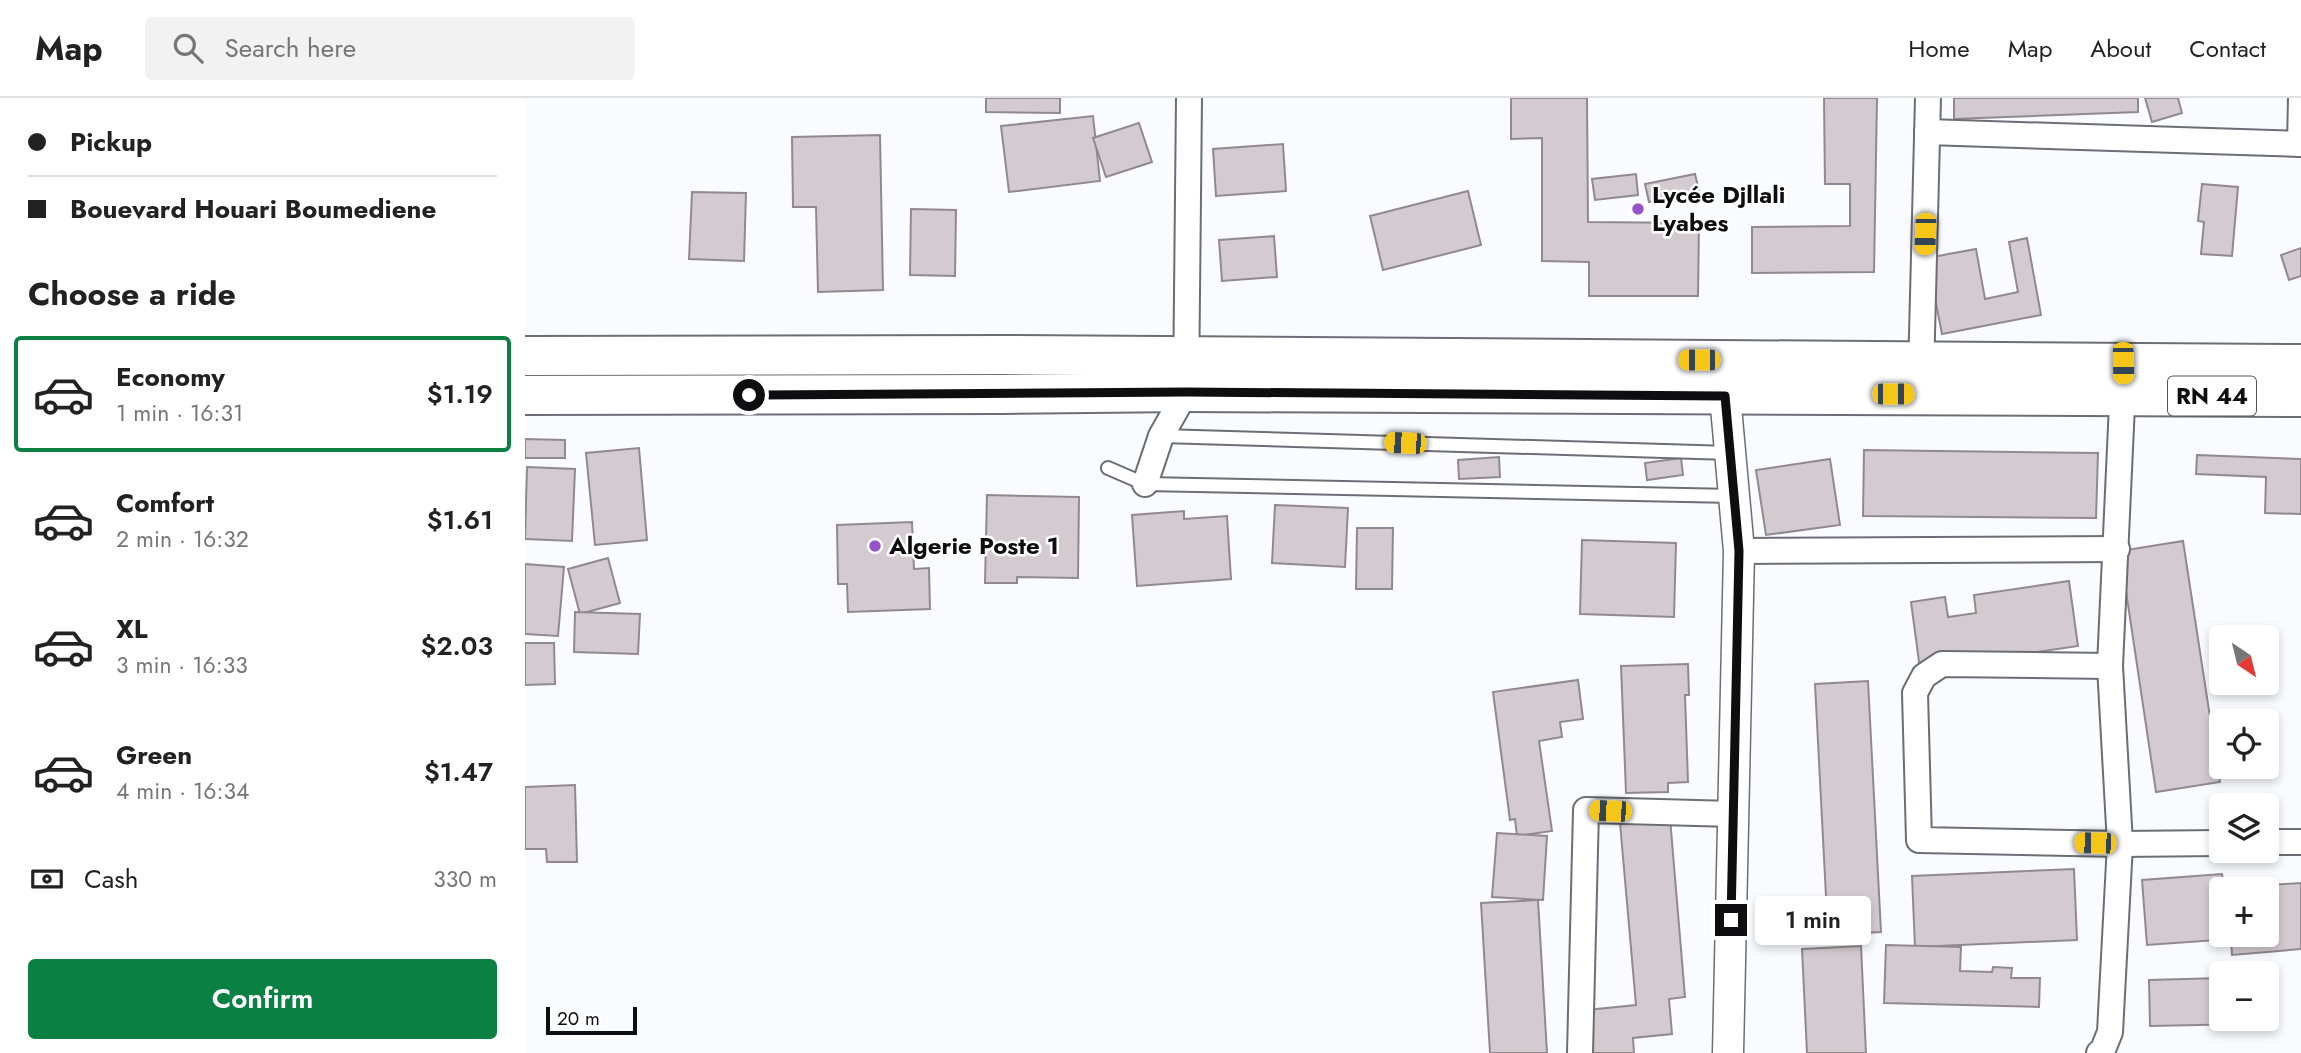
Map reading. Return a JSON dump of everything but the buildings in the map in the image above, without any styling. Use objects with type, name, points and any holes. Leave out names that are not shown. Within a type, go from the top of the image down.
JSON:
[{"type":"main road","name":"RN 44","points":[[525,356],[1004,355],[1186,374],[1725,378],[2123,379],[2301,365]]},
{"type":"main road","name":"RN 44","points":[[525,395],[1001,394],[1186,374]]},
{"type":"main road","name":"RN 44","points":[[2123,379],[2301,397]]},
{"type":"street","points":[[1145,484],[1160,436],[1186,374],[1189,98]]},
{"type":"street","points":[[1921,378],[1928,98]]},
{"type":"street","points":[[1927,132],[2300,144],[2301,98]]},
{"type":"street","points":[[1725,378],[1739,551],[1728,1053]]},
{"type":"street","points":[[2099,1053],[2102,1052],[2110,1032],[2120,844],[2110,666],[2123,379]]},
{"type":"street","points":[[1739,551],[2117,550]]},
{"type":"street","points":[[2110,666],[1942,664],[1924,676],[1915,693],[1919,840],[2209,843]]},
{"type":"street","points":[[1580,1053],[1586,810],[1733,814]]},
{"type":"street","points":[[2279,842],[2301,842]]},
{"type":"lane","points":[[1160,436],[1731,453]]},
{"type":"lane","points":[[1108,468],[1145,484],[1735,496]]},
{"type":"place","name":"Lycée Djllali Lyabes","points":[[1638,209]]},
{"type":"place","name":"Algerie Poste 1","points":[[875,546]]},
{"type":"route","points":[[749,395],[1186,392],[1725,396],[1739,551],[1731,920]]}]
